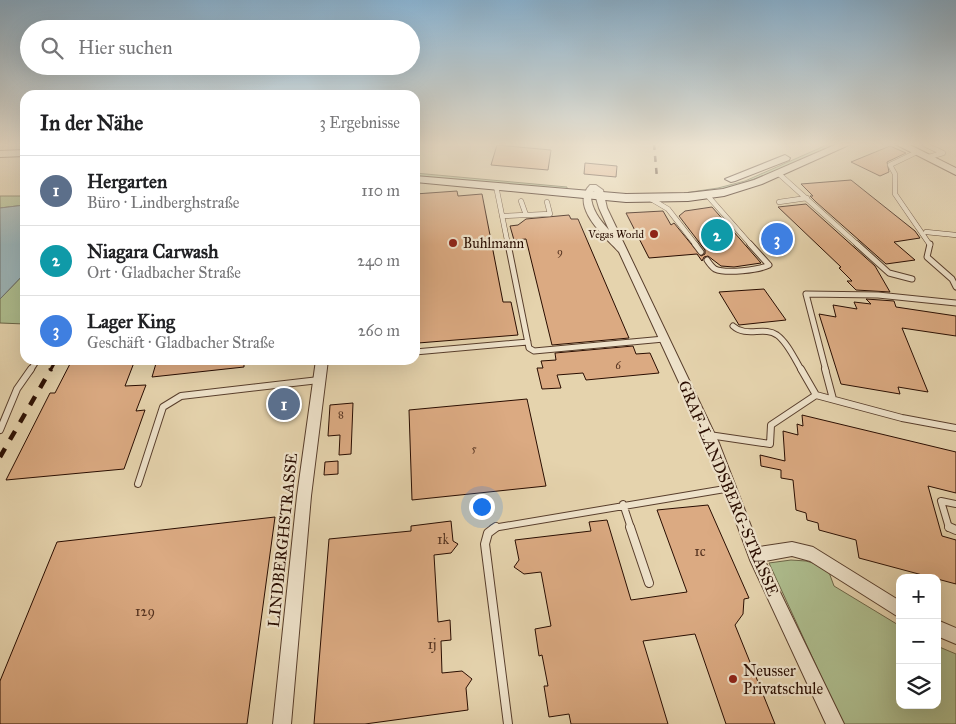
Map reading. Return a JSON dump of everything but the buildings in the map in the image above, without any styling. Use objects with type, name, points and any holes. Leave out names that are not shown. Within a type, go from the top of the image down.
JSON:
[{"type":"main road","points":[[480,178],[589,191],[601,196],[649,198],[707,195],[742,187],[766,178]]},
{"type":"main road","points":[[420,179],[589,191],[654,190],[704,186],[731,178]]},
{"type":"street","name":"GRAF-LANDSBERG-STRASSE","points":[[589,191],[588,206],[601,227],[624,252]]},
{"type":"street","name":"GRAF-LANDSBERG-STRASSE","points":[[601,196],[603,208],[709,435],[731,488],[755,555],[835,724]]},
{"type":"street","name":"LINDBERGHSTRASSE","points":[[282,724],[304,496],[321,365]]},
{"type":"street","points":[[755,555],[792,549],[813,554],[896,607]]},
{"type":"street","points":[[941,630],[956,636]]},
{"type":"lane","points":[[784,178],[889,273],[912,279]]},
{"type":"lane","points":[[895,178],[896,194],[930,244],[927,257],[952,279],[956,286]]},
{"type":"lane","points":[[496,186],[529,348],[534,351],[664,339]]},
{"type":"lane","points":[[707,195],[767,261],[768,267],[763,269],[716,269],[707,260]]},
{"type":"lane","points":[[649,198],[668,209],[701,252]]},
{"type":"lane","points":[[779,202],[807,198]]},
{"type":"lane","points":[[521,201],[526,215]]},
{"type":"lane","points":[[502,216],[550,214],[546,202]]},
{"type":"lane","points":[[926,232],[956,235]]},
{"type":"lane","points":[[753,264],[763,269]]},
{"type":"lane","points":[[833,399],[806,294],[878,295],[956,303]]},
{"type":"lane","points":[[732,326],[742,332],[766,330],[778,336],[816,395],[902,418],[956,428]]},
{"type":"lane","points":[[420,352],[528,342]]},
{"type":"lane","points":[[0,430],[17,389],[34,365]]},
{"type":"lane","points":[[138,484],[163,407],[171,401],[181,396],[319,380]]},
{"type":"lane","points":[[709,435],[770,444],[771,425],[816,395]]},
{"type":"lane","points":[[508,724],[486,536],[490,530],[497,526],[623,504],[731,488]]},
{"type":"lane","points":[[956,504],[941,501],[949,528],[956,530]]},
{"type":"lane","points":[[623,504],[649,582]]},
{"type":"green space","points":[[434,178],[467,178],[567,187],[567,190]]},
{"type":"green space","points":[[758,178],[716,191],[697,194],[684,193],[718,188]]},
{"type":"green space","points":[[0,196],[20,196],[20,206],[0,208]]},
{"type":"green space","points":[[20,278],[20,324],[0,323],[0,299]]},
{"type":"green space","points":[[791,560],[806,561],[827,567],[834,586],[896,624],[896,709],[941,709],[941,648],[956,654],[956,724],[843,724],[769,563]]},
{"type":"water","points":[[20,206],[20,278],[0,299],[0,208]]},
{"type":"railway","points":[[50,371],[53,365]]},
{"type":"railway","points":[[0,457],[51,369]]},
{"type":"place","name":"Vegas World","points":[[654,234]]},
{"type":"place","name":"Niagara Carwash","points":[[717,235]]},
{"type":"place","name":"Lager King","points":[[777,239]]},
{"type":"place","name":"Buhlmann","points":[[453,243]]},
{"type":"place","name":"Hergarten","points":[[284,404]]},
{"type":"place","name":"Neusser Privatschule","points":[[733,679]]}]
